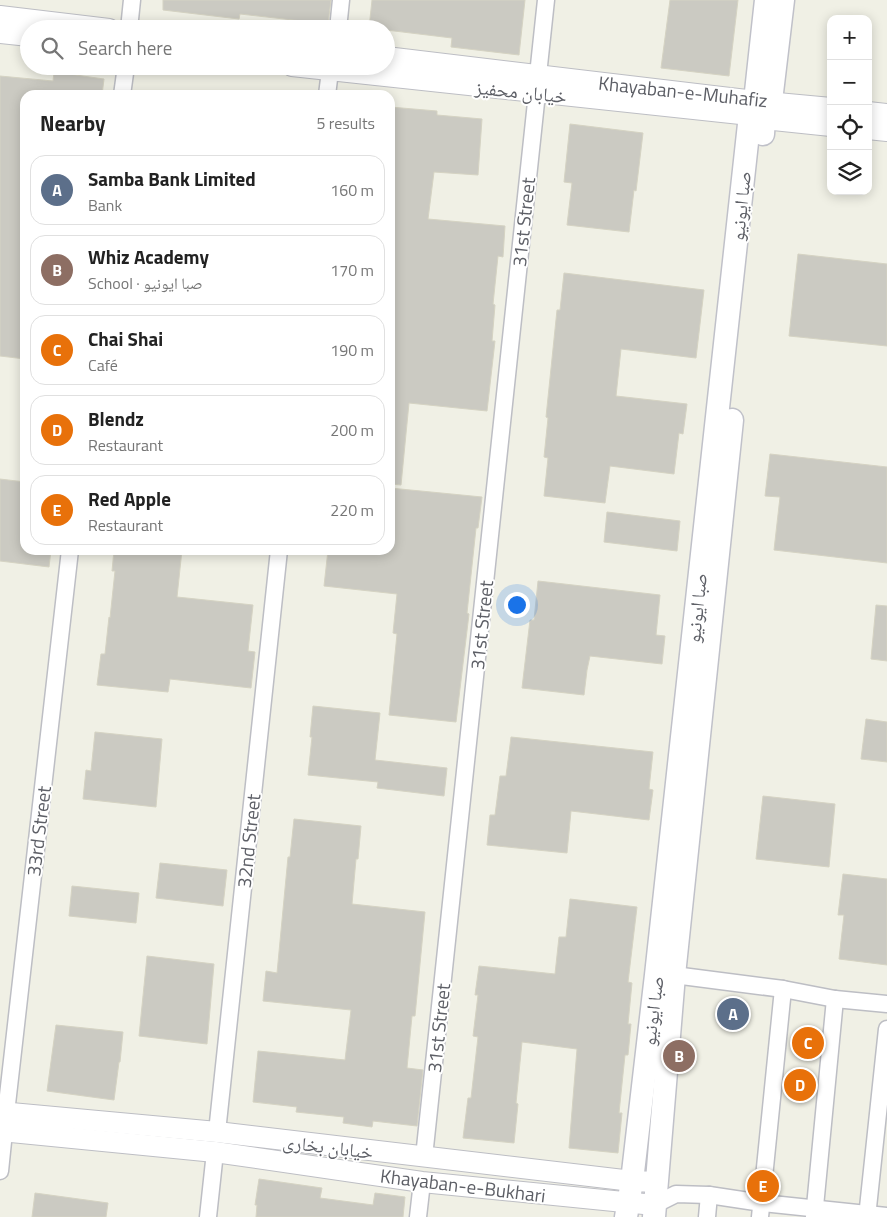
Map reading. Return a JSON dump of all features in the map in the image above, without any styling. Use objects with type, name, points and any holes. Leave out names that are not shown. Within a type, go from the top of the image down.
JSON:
[{"type":"main road","name":"صبا ایونیو","points":[[627,1210],[665,975],[760,109],[766,0]]},
{"type":"main road","name":"صبا ایونیو","points":[[760,109],[782,0]]},
{"type":"main road","name":"صبا ایونیو","points":[[654,1211],[657,1182],[665,975]]},
{"type":"street","points":[[130,20],[132,0]]},
{"type":"street","points":[[339,20],[341,0]]},
{"type":"street","name":"31st Street","points":[[424,1157],[546,0]]},
{"type":"street","points":[[0,16],[33,20]]},
{"type":"street","points":[[0,33],[20,35]]},
{"type":"street","points":[[395,59],[538,84]]},
{"type":"street","points":[[123,90],[125,75]]},
{"type":"street","points":[[328,90],[330,75]]},
{"type":"street","name":"خیابان محفیز","points":[[394,75],[538,84],[760,109]]},
{"type":"street","name":"Khayaban-e-Muhafiz","points":[[760,109],[827,108]]},
{"type":"street","name":"Khayaban-e-Muhafiz","points":[[760,109],[827,125]]},
{"type":"street","points":[[872,112],[887,114]]},
{"type":"street","points":[[872,129],[887,131]]},
{"type":"street","name":"33rd Street","points":[[0,1171],[3,1122],[69,555]]},
{"type":"street","name":"32nd Street","points":[[217,1132],[278,555]]},
{"type":"street","points":[[665,975],[887,1004]]},
{"type":"street","points":[[761,1210],[783,989]]},
{"type":"street","points":[[815,1213],[835,998]]},
{"type":"street","points":[[867,1216],[887,1029]]},
{"type":"street","name":"خیابان بخاری","points":[[3,1122],[217,1132],[632,1181],[657,1182]]},
{"type":"street","name":"Khayaban-e-Bukhari","points":[[3,1122],[422,1182],[627,1210],[654,1211]]},
{"type":"street","points":[[208,1217],[215,1152]]},
{"type":"street","points":[[418,1217],[422,1182]]},
{"type":"street","points":[[657,1182],[676,1194],[709,1195],[761,1210],[887,1216]]},
{"type":"street","points":[[654,1211],[676,1194]]},
{"type":"street","points":[[707,1217],[709,1195]]},
{"type":"building","points":[[163,0],[331,0],[328,20],[293,20],[240,14],[239,19],[163,10]]},
{"type":"building","points":[[372,0],[525,0],[519,55],[451,47],[452,38],[395,31],[395,20],[370,20]]},
{"type":"building","points":[[670,0],[738,0],[729,76],[661,68]]},
{"type":"building","points":[[54,75],[75,75],[104,79],[103,90],[20,90],[20,358],[0,356],[0,76],[53,81]]},
{"type":"building","points":[[395,107],[437,111],[437,115],[482,119],[478,175],[434,172],[428,219],[505,226],[503,257],[498,256],[493,304],[495,305],[492,341],[495,341],[487,411],[409,403],[401,485],[395,484]]},
{"type":"building","points":[[570,124],[643,133],[629,232],[567,225],[572,183],[564,182]]},
{"type":"building","points":[[798,254],[887,264],[887,346],[789,336]]},
{"type":"building","points":[[564,273],[704,290],[696,358],[621,349],[616,396],[687,404],[683,434],[679,433],[674,474],[610,466],[605,503],[544,496],[548,458],[544,457],[548,418],[546,417],[557,310],[560,310]]},
{"type":"building","points":[[770,454],[887,467],[887,563],[774,550],[780,497],[765,496]]},
{"type":"building","points":[[0,479],[20,481],[20,555],[50,555],[49,567],[0,561]]},
{"type":"building","points":[[395,488],[482,497],[478,528],[476,528],[467,613],[469,614],[456,722],[389,715],[397,634],[393,633],[397,594],[324,586],[327,555],[395,555]]},
{"type":"building","points":[[607,512],[680,521],[677,551],[604,542]]},
{"type":"building","points":[[114,555],[181,555],[177,597],[253,605],[248,651],[255,652],[251,688],[170,679],[168,692],[97,685],[101,654],[105,654],[110,618],[115,571],[112,571]]},
{"type":"building","points":[[538,581],[660,595],[656,635],[665,636],[662,664],[590,656],[584,695],[522,688],[530,620],[534,620]]},
{"type":"building","points":[[876,605],[887,606],[887,661],[871,659]]},
{"type":"building","points":[[313,706],[380,713],[375,760],[447,768],[444,796],[377,788],[378,782],[308,775]]},
{"type":"building","points":[[866,719],[887,722],[887,762],[861,759]]},
{"type":"building","points":[[95,732],[162,739],[156,807],[83,799],[86,770],[91,771]]},
{"type":"building","points":[[511,737],[653,752],[649,789],[653,790],[649,820],[571,811],[567,853],[487,845],[490,815],[495,815],[500,776],[506,776]]},
{"type":"building","points":[[763,796],[835,804],[829,867],[756,859]]},
{"type":"building","points":[[294,819],[361,826],[352,904],[425,912],[415,1016],[412,1016],[407,1068],[423,1070],[417,1126],[373,1121],[372,1127],[343,1123],[344,1117],[296,1112],[297,1107],[253,1102],[258,1051],[345,1060],[351,1010],[263,1001],[266,971],[277,973],[288,857],[290,857]]},
{"type":"building","points":[[160,863],[227,870],[223,906],[156,898]]},
{"type":"building","points":[[843,874],[887,879],[887,965],[839,959],[844,915],[838,915]]},
{"type":"building","points":[[72,886],[139,893],[136,923],[69,916]]},
{"type":"building","points":[[570,899],[637,907],[628,982],[632,983],[628,1024],[631,1024],[628,1055],[625,1055],[619,1113],[622,1113],[618,1153],[569,1148],[577,1049],[522,1042],[514,1143],[463,1138],[468,1098],[471,1098],[478,1037],[473,1036],[478,995],[475,995],[479,966],[555,974],[559,937],[566,937]]},
{"type":"building","points":[[147,956],[214,964],[207,1044],[139,1036]]},
{"type":"building","points":[[56,1025],[123,1032],[114,1100],[47,1091]]},
{"type":"building","points":[[259,1179],[322,1188],[320,1198],[373,1205],[375,1193],[405,1197],[403,1217],[256,1217],[257,1205],[255,1205]]},
{"type":"building","points":[[35,1193],[108,1203],[106,1217],[32,1217]]},
{"type":"place","name":"Samba Bank Limited","points":[[733,1014]]},
{"type":"place","name":"Chai Shai","points":[[808,1043]]},
{"type":"place","name":"Whiz Academy","points":[[679,1056]]},
{"type":"place","name":"Blendz","points":[[800,1085]]},
{"type":"place","name":"Red Apple","points":[[763,1186]]}]
